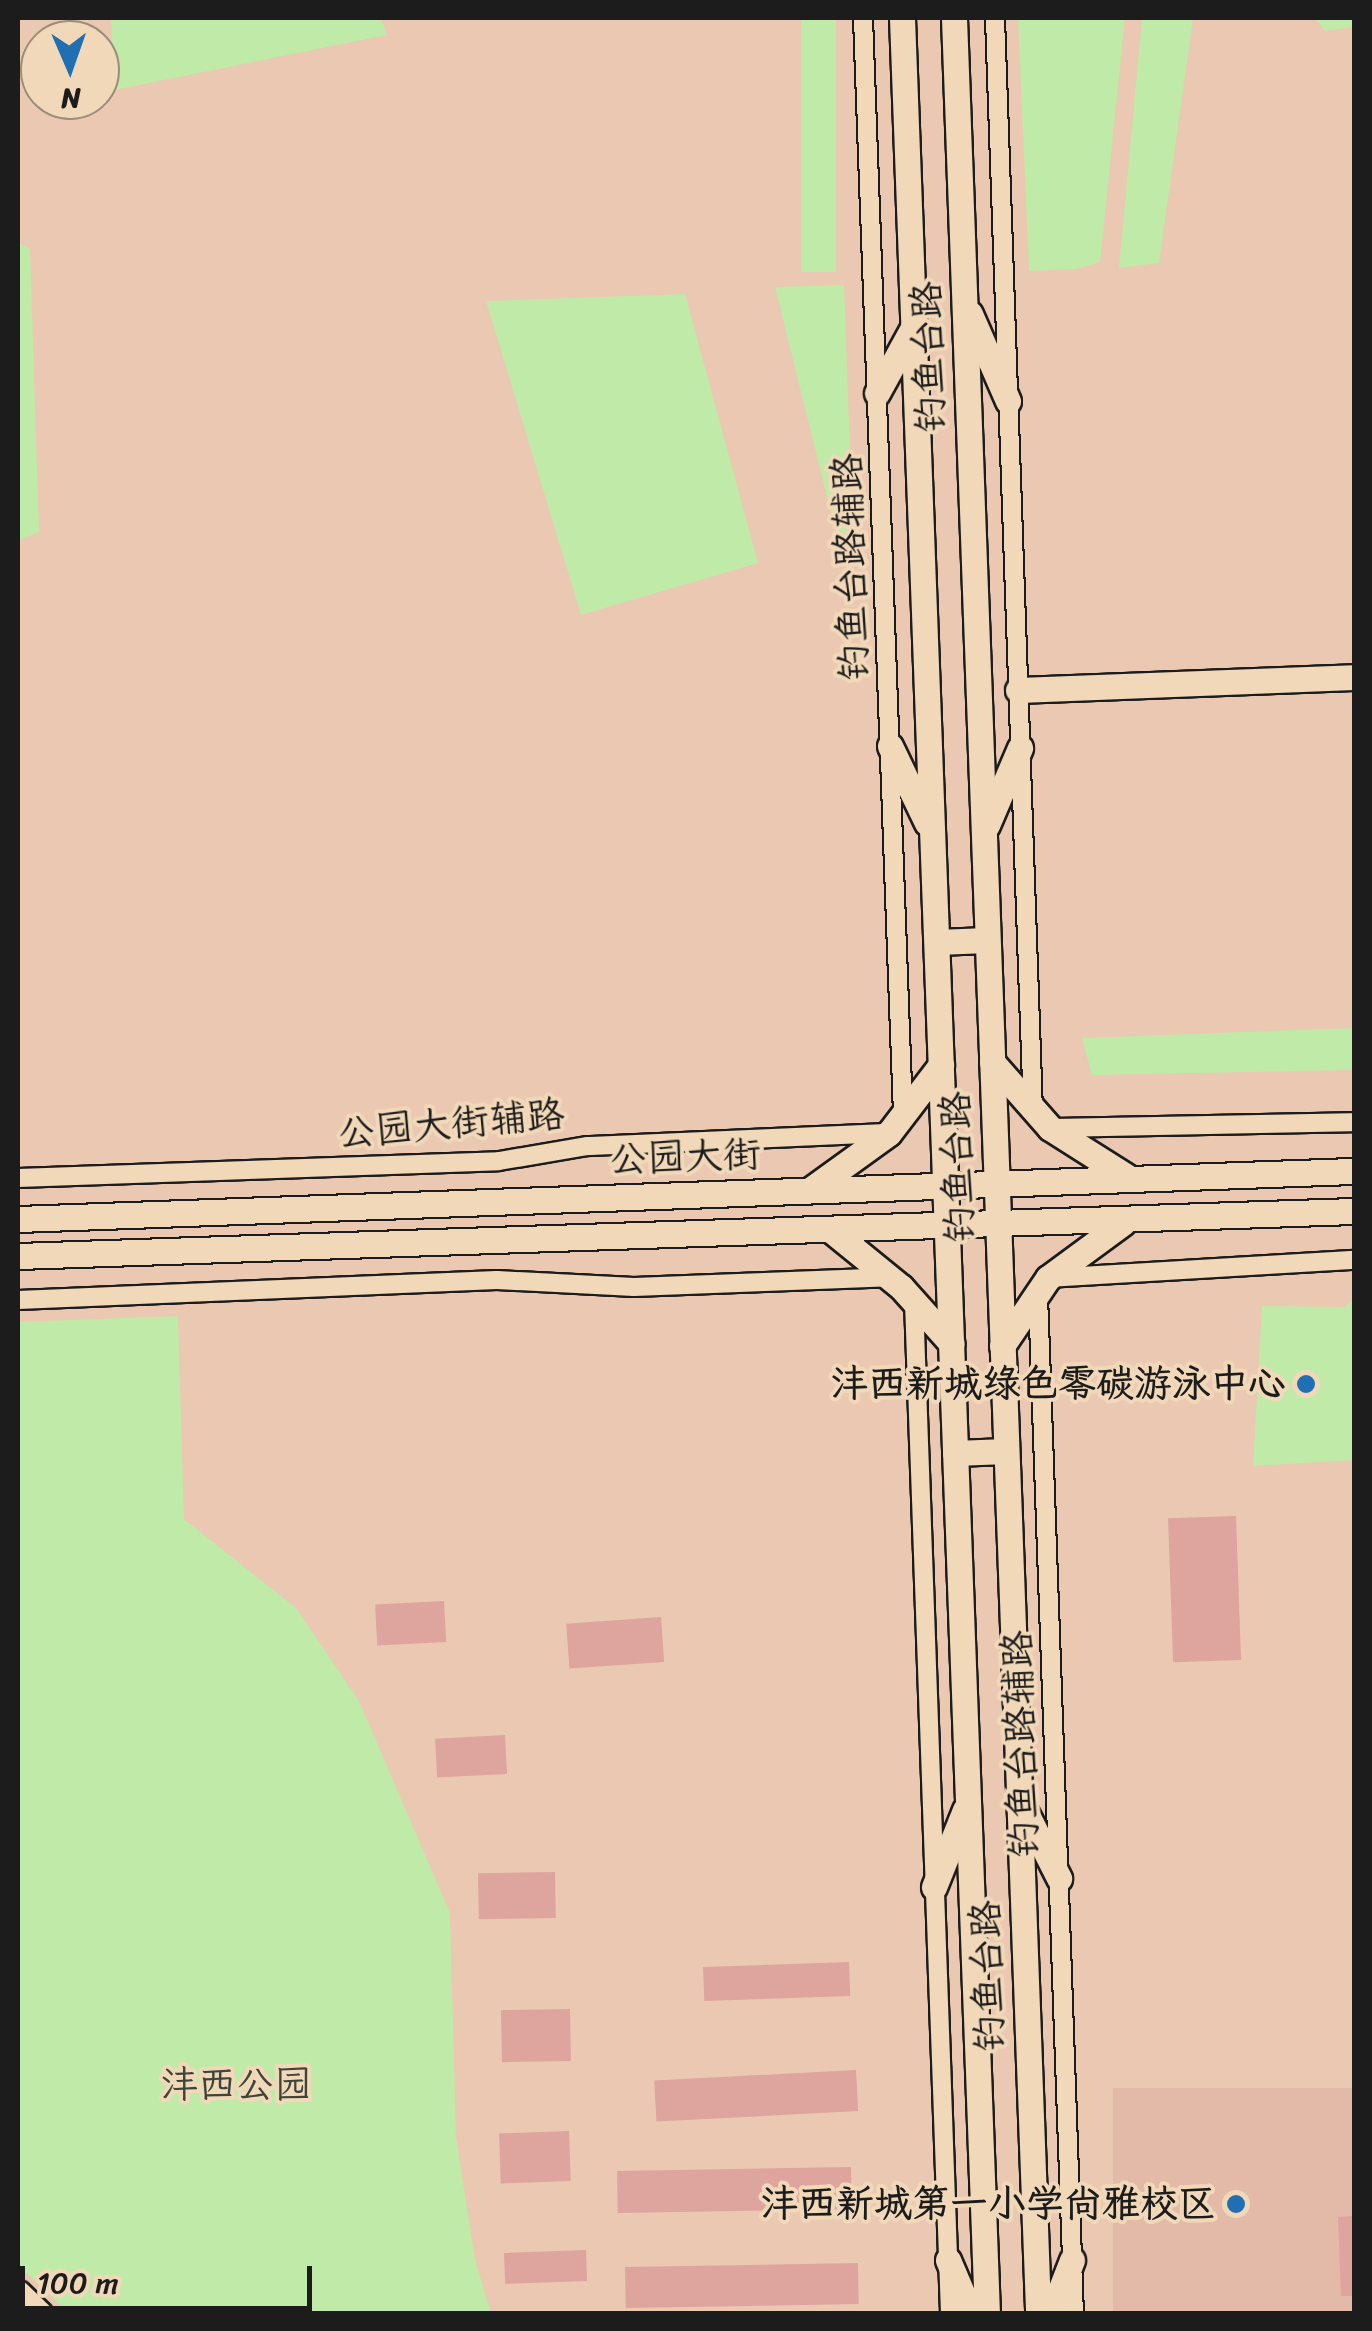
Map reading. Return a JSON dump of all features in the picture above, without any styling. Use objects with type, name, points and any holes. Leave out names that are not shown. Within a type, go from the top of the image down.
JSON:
[{"type":"main road","name":"钓鱼台路","points":[[902,18],[987,2314]]},
{"type":"main road","name":"钓鱼台路","points":[[954,18],[1038,2314]]},
{"type":"main road","points":[[964,300],[1008,401]]},
{"type":"main road","points":[[877,393],[914,326]]},
{"type":"main road","points":[[1018,690],[1354,677]]},
{"type":"main road","points":[[890,746],[932,834]]},
{"type":"main road","points":[[984,834],[1020,748]]},
{"type":"main road","points":[[936,942],[987,940]]},
{"type":"main road","points":[[992,1062],[1042,1119],[1126,1176]]},
{"type":"main road","points":[[810,1190],[896,1124],[941,1065]]},
{"type":"main road","name":"公园大街","points":[[18,1219],[1126,1176],[1354,1171]]},
{"type":"main road","name":"公园大街","points":[[18,1256],[1124,1223],[1354,1212]]},
{"type":"main road","points":[[1002,1346],[1042,1285],[1124,1223]]},
{"type":"main road","points":[[832,1231],[889,1277],[952,1344]]},
{"type":"main road","points":[[956,1453],[1006,1451]]},
{"type":"main road","points":[[1020,1799],[1058,1878]]},
{"type":"main road","points":[[934,1887],[968,1800]]},
{"type":"main road","points":[[948,2260],[971,2314]]},
{"type":"main road","points":[[1051,2314],[1072,2260]]},
{"type":"main road","points":[[18,2292],[40,2314]]},
{"type":"street","name":"钓鱼台路辅路","points":[[863,18],[890,746],[896,1124]]},
{"type":"street","points":[[995,18],[1020,748],[1042,1119],[1354,1122]]},
{"type":"street","name":"公园大街辅路","points":[[18,1178],[500,1161],[588,1146],[896,1124]]},
{"type":"street","points":[[1042,1285],[1354,1260]]},
{"type":"street","points":[[18,1300],[496,1280],[634,1287],[889,1277]]},
{"type":"street","name":"钓鱼台路辅路","points":[[1042,1285],[1074,2314]]},
{"type":"street","points":[[914,1302],[950,2314]]},
{"type":"shaded area","name":"沣西新城第一小学尚雅校区","points":[[1113,2088],[1354,2088],[1354,2313],[1113,2313]]},
{"type":"green space","points":[[381,18],[387,35],[120,89],[120,20],[111,20]]},
{"type":"green space","points":[[801,18],[836,18],[836,272],[801,272]]},
{"type":"green space","points":[[1018,18],[1125,18],[1100,262],[1076,269],[1029,271]]},
{"type":"green space","points":[[1142,18],[1193,18],[1159,263],[1119,268]]},
{"type":"green space","points":[[1315,18],[1354,18],[1354,27],[1325,31]]},
{"type":"green space","points":[[18,242],[30,249],[39,532],[18,541]]},
{"type":"green space","points":[[844,285],[854,563],[836,533],[775,287]]},
{"type":"green space","points":[[685,294],[758,563],[581,615],[486,301]]},
{"type":"green space","points":[[1354,1028],[1354,1070],[1092,1075],[1082,1038]]},
{"type":"green space","name":"沣西新城绿色零碳游泳中心","points":[[1354,1299],[1354,1460],[1253,1466],[1262,1306],[1345,1307]]},
{"type":"green space","name":"沣西公园","points":[[178,1316],[184,1519],[296,1608],[359,1701],[450,1913],[456,2137],[475,2260],[491,2313],[69,2313],[18,2265],[18,1322]]},
{"type":"building","points":[[1236,1516],[1241,1660],[1173,1662],[1168,1518]]},
{"type":"building","points":[[444,1601],[446,1642],[377,1646],[375,1605]]},
{"type":"building","points":[[661,1617],[664,1662],[569,1669],[566,1624]]},
{"type":"building","points":[[505,1735],[507,1774],[437,1778],[435,1739]]},
{"type":"building","points":[[555,1872],[556,1918],[479,1919],[478,1873]]},
{"type":"building","points":[[849,1962],[850,1996],[704,2001],[703,1967]]},
{"type":"building","points":[[570,2009],[571,2061],[502,2062],[501,2010]]},
{"type":"building","points":[[856,2070],[858,2111],[656,2122],[654,2081]]},
{"type":"building","points":[[569,2131],[571,2181],[501,2183],[499,2133]]},
{"type":"building","points":[[851,2167],[852,2209],[618,2213],[617,2171]]},
{"type":"building","points":[[1354,2216],[1354,2296],[1341,2296],[1338,2217]]},
{"type":"building","points":[[586,2250],[587,2281],[505,2284],[504,2253]]},
{"type":"building","points":[[858,2263],[859,2304],[626,2308],[625,2267]]},
{"type":"place","name":"沣西新城绿色零碳游泳中心","points":[[1306,1384]]},
{"type":"place","name":"沣西新城第一小学尚雅校区","points":[[1236,2204]]}]
